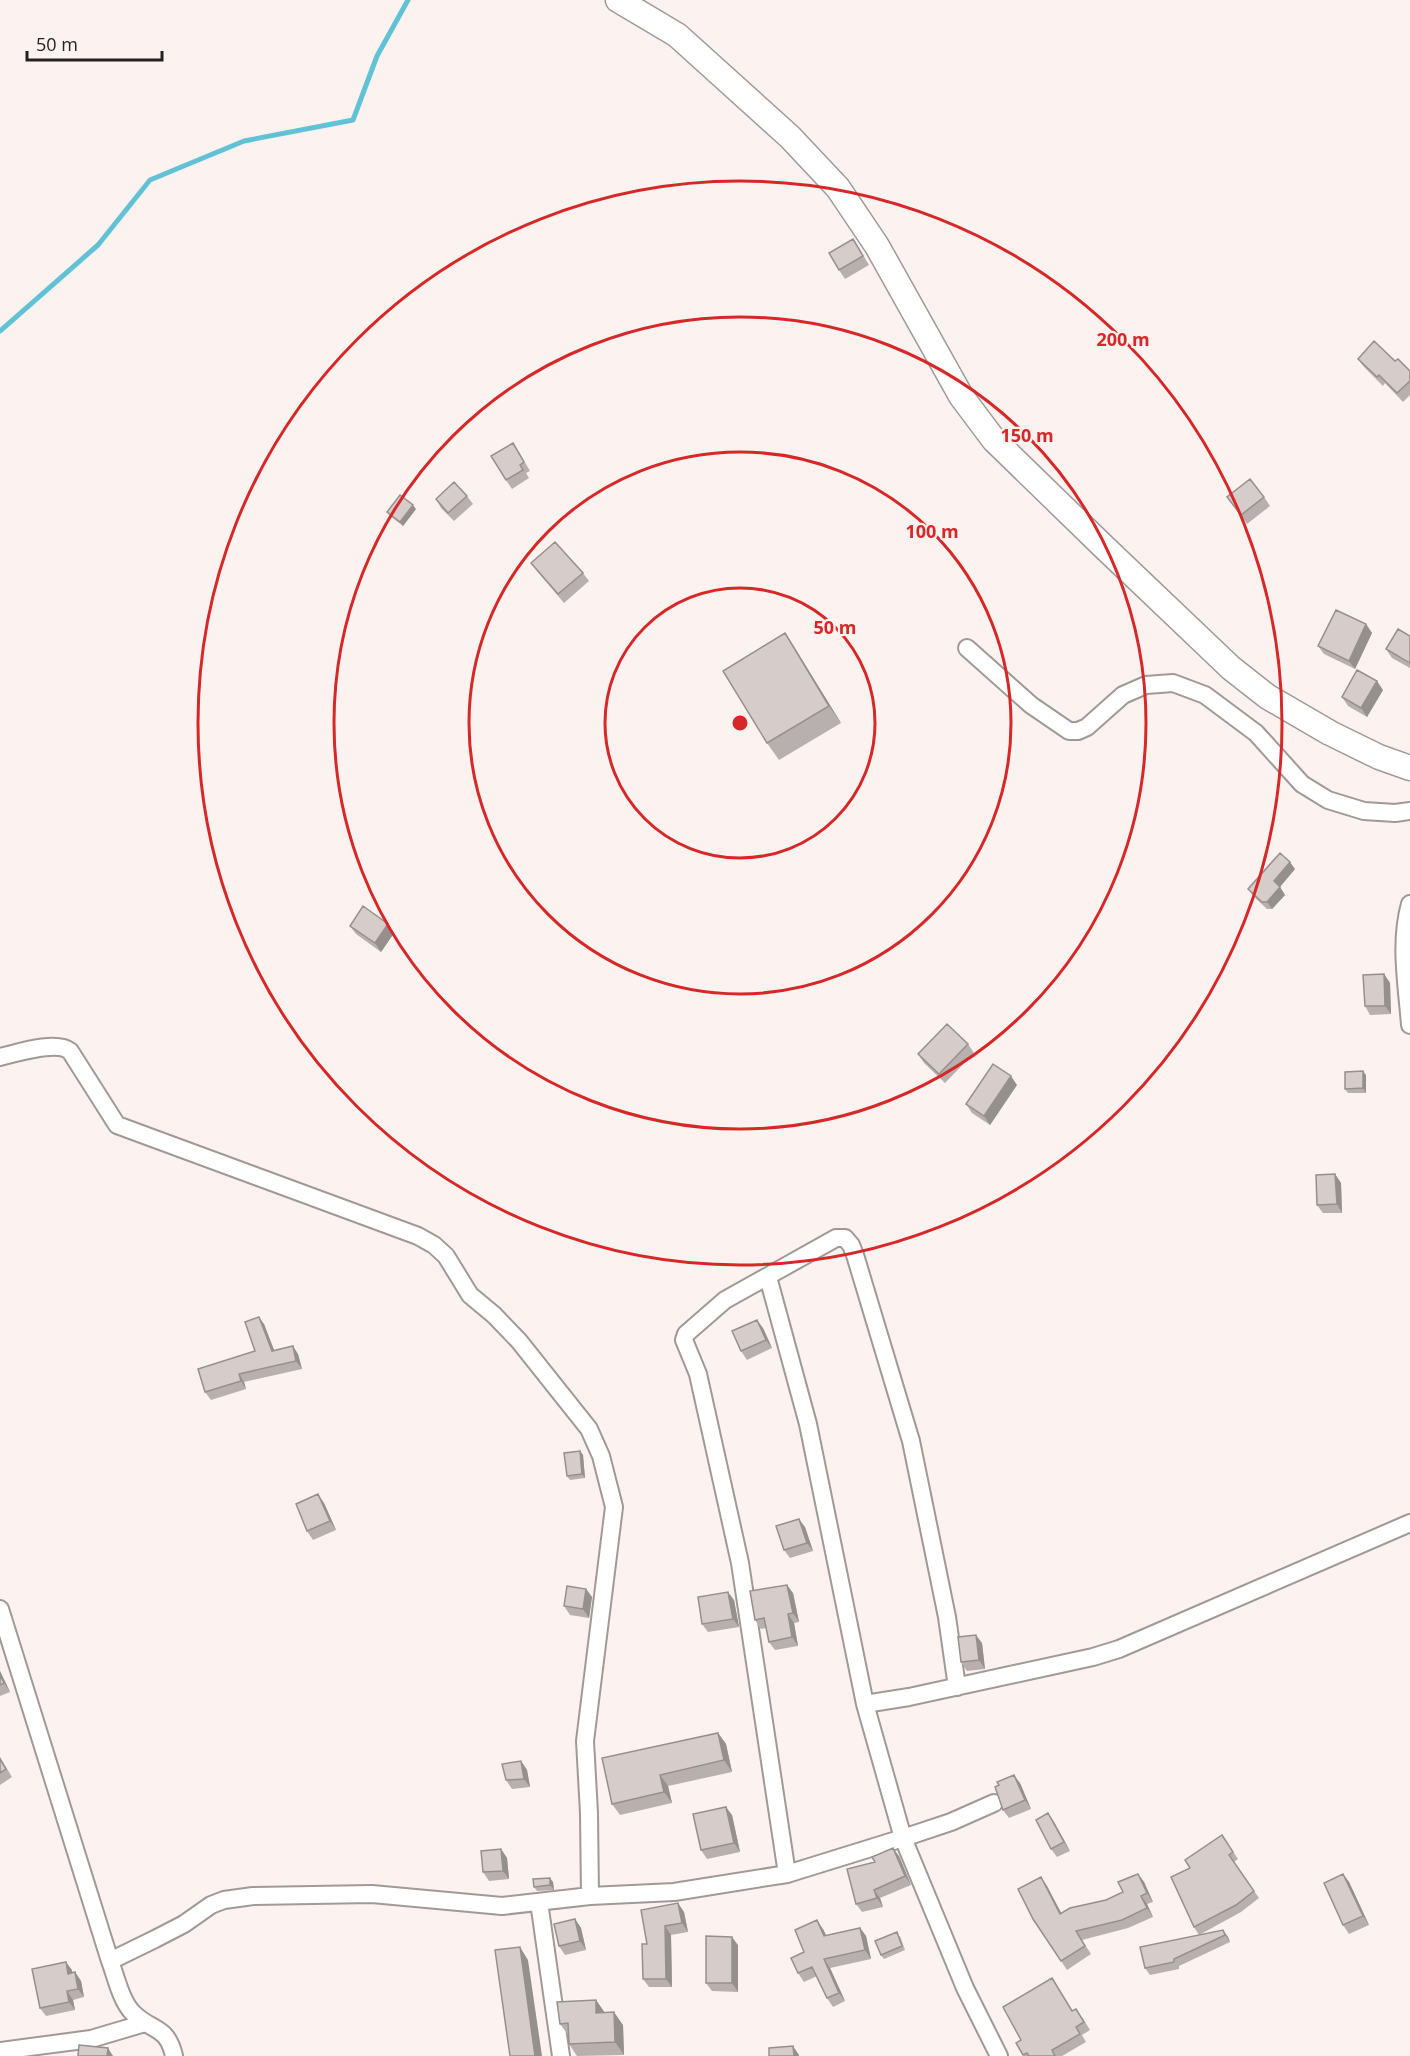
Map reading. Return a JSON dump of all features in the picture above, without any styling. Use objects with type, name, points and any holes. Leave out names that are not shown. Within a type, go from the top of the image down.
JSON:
[{"type":"street","points":[[618,0],[677,35],[790,137],[838,188],[877,246],[961,396],[994,440],[1104,548],[1231,668],[1268,697],[1330,734],[1379,758],[1410,768]]},
{"type":"street","points":[[967,648],[1031,705],[1069,731],[1078,731],[1087,727],[1123,695],[1146,685],[1173,683],[1205,695],[1256,733],[1302,784],[1328,800],[1364,811],[1395,813],[1410,811]]},
{"type":"street","points":[[1410,904],[1404,939],[1410,1025]]},
{"type":"street","points":[[0,1057],[52,1046],[65,1047],[70,1051],[117,1125],[418,1236],[434,1245],[455,1269],[471,1295],[519,1341],[589,1429],[601,1456],[614,1507],[585,1740],[590,1896]]},
{"type":"street","points":[[787,1874],[740,1563],[698,1374],[684,1340],[686,1334],[725,1300],[836,1238],[844,1238],[851,1245],[911,1441],[947,1617],[957,1687]]},
{"type":"street","points":[[768,1277],[808,1424],[865,1704],[903,1838],[965,1988],[999,2056]]},
{"type":"street","points":[[865,1704],[957,1687],[1094,1657],[1119,1649],[1410,1523]]},
{"type":"street","points":[[0,1609],[110,1961],[131,2012],[145,2023],[159,2029],[169,2039],[174,2056]]},
{"type":"street","points":[[110,1961],[155,1940],[184,1924],[211,1905],[224,1900],[253,1896],[372,1894],[502,1906],[590,1896],[674,1892],[787,1874],[951,1822],[994,1803]]},
{"type":"street","points":[[539,1902],[561,2056]]},
{"type":"street","points":[[0,2051],[91,2038],[145,2023]]},
{"type":"building","points":[[853,239],[863,256],[839,270],[829,253]]},
{"type":"building","points":[[1374,341],[1395,361],[1398,359],[1410,371],[1410,381],[1397,393],[1358,359]]},
{"type":"building","points":[[513,443],[524,462],[520,465],[523,470],[506,480],[491,456]]},
{"type":"building","points":[[1250,479],[1264,497],[1241,515],[1227,497]]},
{"type":"building","points":[[454,482],[467,496],[448,513],[436,499]]},
{"type":"building","points":[[400,495],[413,505],[400,522],[387,512]]},
{"type":"building","points":[[555,542],[583,573],[558,594],[531,563]]},
{"type":"building","points":[[1336,610],[1366,624],[1349,661],[1318,646]]},
{"type":"building","points":[[1398,629],[1410,636],[1410,663],[1386,649]]},
{"type":"building","points":[[785,633],[829,706],[767,743],[723,671]]},
{"type":"building","points":[[1357,670],[1377,681],[1361,708],[1342,697]]},
{"type":"building","points":[[1280,853],[1290,862],[1274,881],[1280,887],[1267,902],[1262,902],[1248,889]]},
{"type":"building","points":[[363,906],[388,924],[375,943],[350,926]]},
{"type":"building","points":[[1384,974],[1385,1006],[1365,1006],[1363,975]]},
{"type":"building","points":[[947,1024],[968,1044],[939,1074],[918,1054]]},
{"type":"building","points":[[993,1064],[1011,1076],[984,1116],[966,1104]]},
{"type":"building","points":[[1363,1071],[1363,1088],[1345,1089],[1345,1072]]},
{"type":"building","points":[[1335,1174],[1337,1204],[1317,1205],[1316,1175]]},
{"type":"building","points":[[259,1317],[272,1351],[293,1346],[296,1361],[239,1374],[241,1381],[205,1392],[198,1369],[255,1351],[245,1322]]},
{"type":"building","points":[[757,1320],[766,1340],[741,1351],[732,1331]]},
{"type":"building","points":[[580,1451],[582,1474],[567,1476],[564,1453]]},
{"type":"building","points":[[318,1494],[330,1521],[307,1531],[296,1504]]},
{"type":"building","points":[[799,1519],[807,1543],[784,1550],[776,1526]]},
{"type":"building","points":[[787,1585],[793,1613],[788,1614],[792,1637],[769,1642],[764,1618],[755,1620],[750,1591]]},
{"type":"building","points":[[567,1586],[586,1589],[583,1609],[564,1606]]},
{"type":"building","points":[[728,1592],[733,1619],[702,1624],[698,1597]]},
{"type":"building","points":[[976,1635],[979,1660],[961,1662],[958,1637]]},
{"type":"building","points":[[718,1733],[724,1760],[660,1775],[664,1792],[612,1804],[602,1758]]},
{"type":"building","points":[[0,1759],[6,1769],[0,1773]]},
{"type":"building","points":[[521,1761],[524,1779],[506,1780],[502,1764]]},
{"type":"building","points":[[1014,1775],[1025,1800],[1003,1810],[995,1787],[999,1785],[997,1782]]},
{"type":"building","points":[[726,1807],[734,1843],[701,1850],[693,1814]]},
{"type":"building","points":[[1048,1813],[1064,1842],[1051,1849],[1036,1820]]},
{"type":"building","points":[[1222,1835],[1233,1852],[1229,1855],[1254,1891],[1236,1905],[1194,1927],[1171,1877],[1190,1868],[1185,1860]]},
{"type":"building","points":[[893,1848],[905,1876],[874,1890],[877,1898],[856,1904],[847,1869],[875,1862],[872,1857]]},
{"type":"building","points":[[501,1849],[503,1871],[483,1872],[481,1851]]},
{"type":"building","points":[[1138,1874],[1147,1893],[1141,1896],[1147,1908],[1122,1920],[1076,1931],[1085,1946],[1061,1961],[1033,1919],[1018,1889],[1041,1877],[1060,1914],[1070,1908],[1106,1900],[1123,1892],[1118,1882]]},
{"type":"building","points":[[1343,1874],[1363,1916],[1343,1925],[1324,1883]]},
{"type":"building","points":[[550,1878],[550,1885],[534,1887],[533,1879]]},
{"type":"building","points":[[678,1903],[682,1923],[665,1926],[666,1979],[643,1979],[642,1944],[647,1944],[641,1910]]},
{"type":"building","points":[[575,1919],[580,1941],[559,1946],[554,1924]]},
{"type":"building","points":[[817,1920],[824,1936],[860,1928],[865,1950],[824,1959],[839,1993],[827,1998],[812,1967],[798,1973],[791,1958],[804,1952],[795,1930]]},
{"type":"building","points":[[1223,1930],[1225,1935],[1174,1959],[1174,1962],[1145,1968],[1140,1947]]},
{"type":"building","points":[[897,1932],[902,1946],[881,1955],[875,1941]]},
{"type":"building","points":[[706,1936],[732,1937],[732,1983],[706,1983]]},
{"type":"building","points":[[520,1947],[535,2056],[510,2056],[495,1950]]},
{"type":"building","points":[[66,1962],[68,1974],[75,1972],[78,1989],[67,1991],[69,2002],[40,2008],[32,1969]]},
{"type":"building","points":[[1052,1978],[1072,2011],[1076,2009],[1084,2022],[1076,2027],[1080,2034],[1052,2050],[1055,2056],[1029,2056],[1027,2053],[1023,2055],[1016,2043],[1021,2040],[1003,2007]]},
{"type":"building","points":[[596,2000],[596,2013],[614,2012],[615,2042],[569,2044],[568,2023],[560,2024],[557,2002]]},
{"type":"building","points":[[79,2045],[108,2048],[107,2056],[78,2056]]},
{"type":"building","points":[[793,2046],[794,2056],[769,2056],[769,2048]]},
{"type":"waterway","points":[[0,331],[98,245],[150,180],[244,141],[353,120],[377,56],[408,0]]}]
